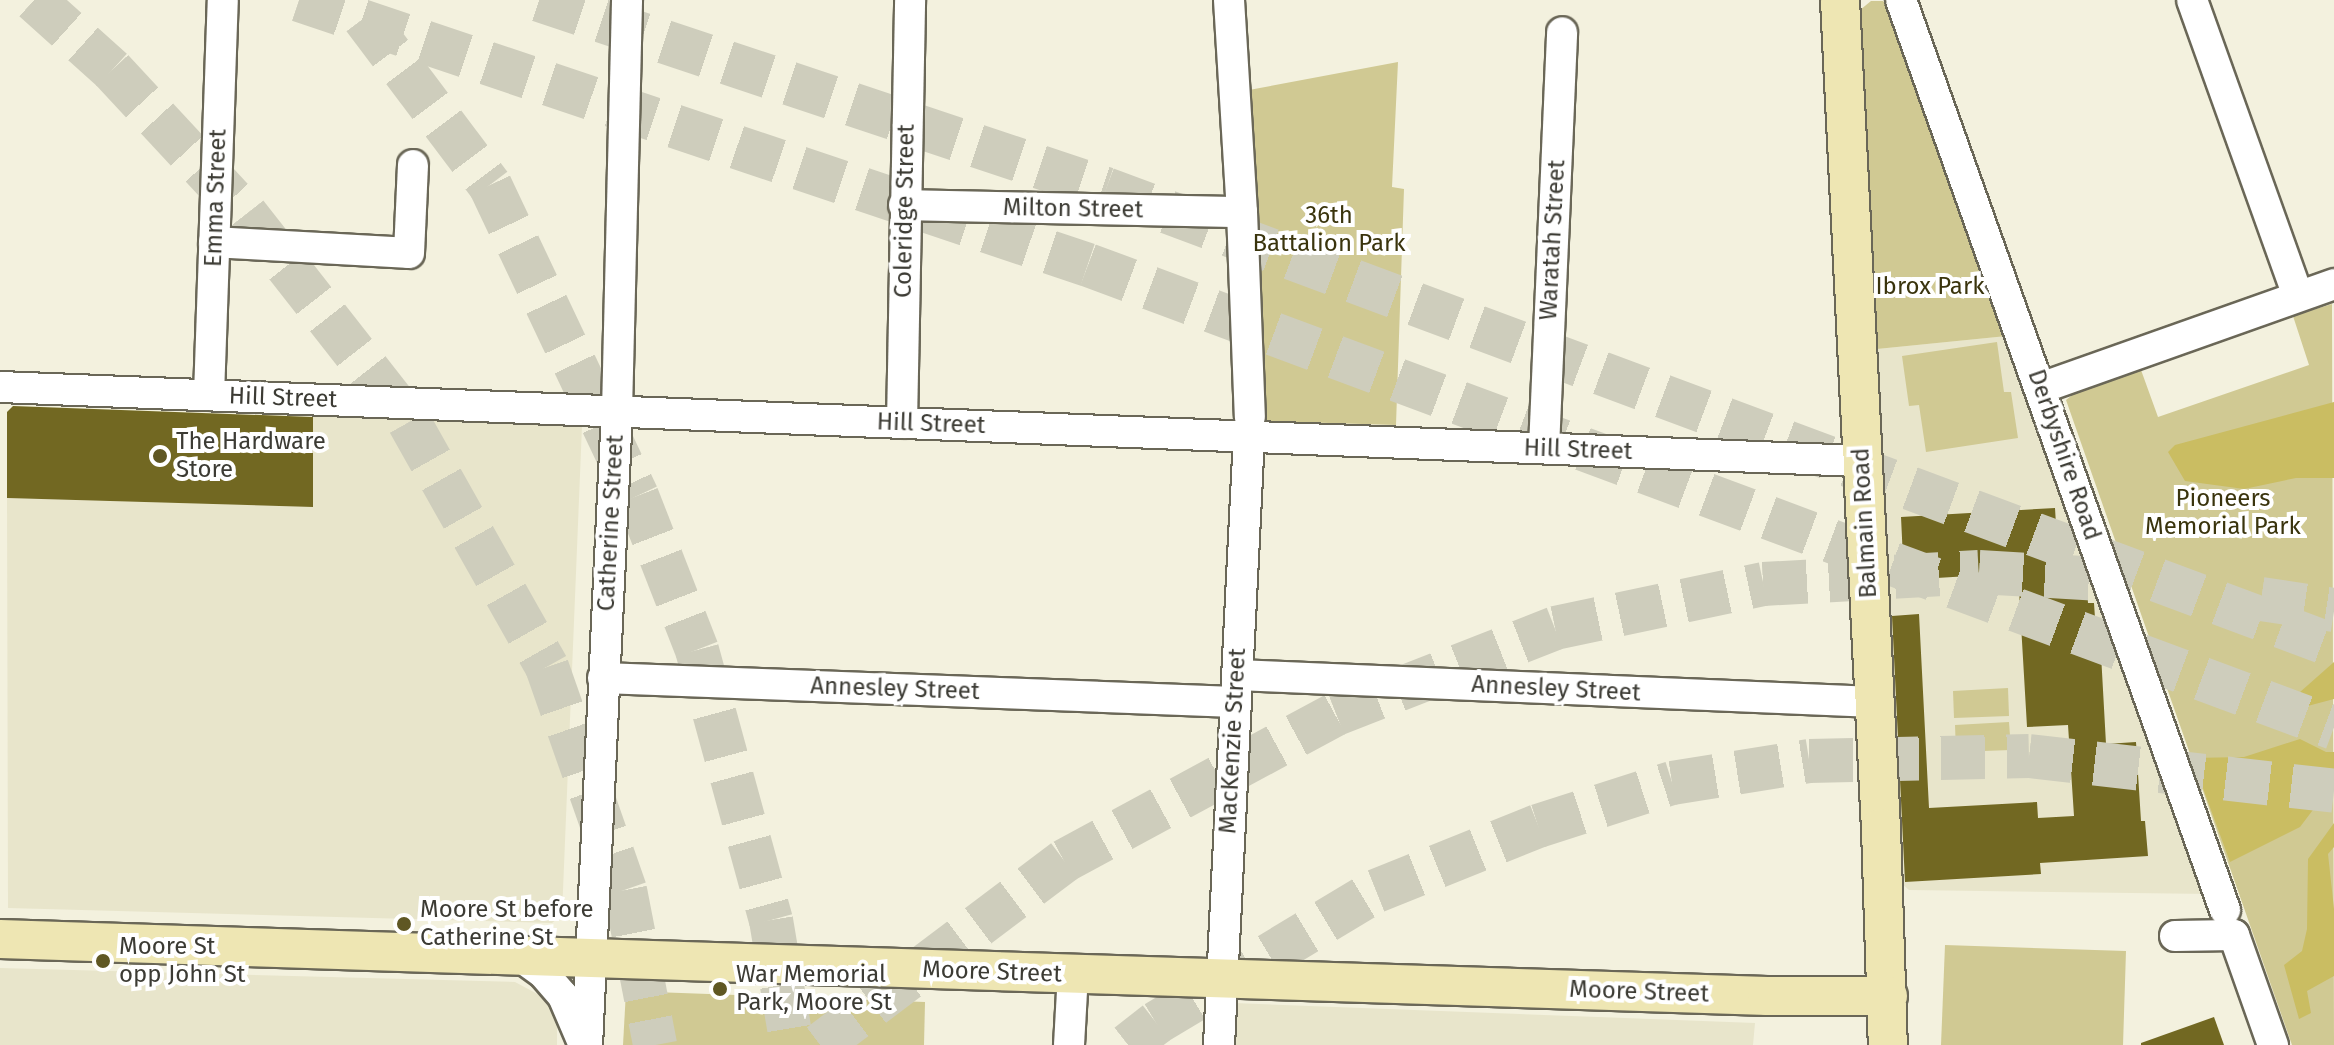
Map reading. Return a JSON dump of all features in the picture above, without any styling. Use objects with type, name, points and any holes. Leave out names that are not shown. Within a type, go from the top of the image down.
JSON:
[{"type":"main road","name":"Balmain Road","points":[[1840,0],[1888,1045]]},
{"type":"main road","name":"Moore Street","points":[[0,939],[1767,996],[1888,996]]},
{"type":"street","name":"Emma Street","points":[[209,395],[223,0]]},
{"type":"street","name":"Catherine Street","points":[[586,1045],[617,411],[627,0]]},
{"type":"street","name":"Coleridge Street","points":[[902,423],[910,0]]},
{"type":"street","name":"MacKenzie Street","points":[[1219,1045],[1249,427],[1242,212],[1229,0]]},
{"type":"street","name":"Derbyshire Road","points":[[1901,0],[2225,910]]},
{"type":"street","points":[[2192,0],[2298,296]]},
{"type":"street","name":"Waratah Street","points":[[1544,448],[1562,32]]},
{"type":"street","points":[[214,242],[409,253],[413,165]]},
{"type":"street","name":"Milton Street","points":[[904,205],[1242,212]]},
{"type":"street","points":[[2041,388],[2334,284]]},
{"type":"street","name":"Hill Street","points":[[0,387],[902,423],[1249,427],[1544,448],[1861,461]]},
{"type":"street","name":"Annesley Street","points":[[603,678],[1874,702]]},
{"type":"street","points":[[2175,936],[2234,935],[2273,1045]]},
{"type":"street","name":"Catherine Street","points":[[521,957],[543,973],[563,996],[586,1045]]},
{"type":"street","points":[[1069,1045],[1073,974]]},
{"type":"shaded area","points":[[2007,336],[2211,894],[1909,890],[1900,882],[1877,349]]},
{"type":"shaded area","points":[[2334,402],[2334,478],[2296,478],[2244,489],[2185,481],[2168,452],[2175,445]]},
{"type":"shaded area","points":[[313,415],[582,426],[562,915],[552,923],[8,908],[7,498],[312,507]]},
{"type":"shaded area","points":[[2334,662],[2334,699],[2300,708],[2291,700]]},
{"type":"shaded area","points":[[2300,739],[2326,752],[2334,752],[2334,782],[2300,827],[2230,862],[2192,758],[2244,757]]},
{"type":"shaded area","points":[[2334,823],[2334,847],[2328,854],[2334,909],[2334,976],[2307,991],[2311,1013],[2299,1019],[2284,965],[2302,951],[2307,929],[2308,859]]},
{"type":"shaded area","points":[[0,968],[515,982],[545,998],[557,1019],[557,1045],[0,1045]]},
{"type":"shaded area","points":[[1234,1003],[1755,1023],[1753,1045],[1232,1045]]},
{"type":"green space","name":"Ibrox Park","points":[[1871,1],[1883,1],[1889,8],[2007,336],[1877,349],[1858,23],[1860,10]]},
{"type":"green space","name":"36th Battalion Park","points":[[1398,62],[1392,187],[1404,189],[1396,425],[1263,421],[1249,90]]},
{"type":"green space","name":"Pioneers Memorial Park","points":[[2332,304],[2334,1045],[2292,1045],[2066,400],[2076,392],[2141,370],[2158,417],[2309,365],[2293,316]]},
{"type":"green space","points":[[1997,342],[2004,392],[2011,392],[2018,438],[1926,452],[1919,405],[1909,406],[1902,356]]},
{"type":"green space","points":[[2008,688],[2009,716],[1954,718],[1953,691]]},
{"type":"green space","points":[[2009,722],[2011,750],[1956,752],[1955,725]]},
{"type":"green space","points":[[1945,945],[2126,951],[2123,1045],[1941,1045]]},
{"type":"green space","points":[[626,991],[925,1002],[924,1045],[623,1045]]},
{"type":"building","name":"The Hardware Store","points":[[13,406],[313,417],[313,507],[7,498],[7,412]]},
{"type":"building","points":[[2055,508],[2059,575],[2086,574],[2088,603],[2094,603],[2095,618],[2099,618],[2106,744],[2136,742],[2141,821],[2145,821],[2148,856],[2040,863],[2041,874],[1905,882],[1892,616],[1919,614],[1929,808],[2037,802],[2038,818],[2074,816],[2068,725],[2027,727],[2018,573],[1904,580],[1901,517]]},
{"type":"building","points":[[2214,1017],[2224,1045],[2141,1045],[2141,1043]]},
{"type":"tunnel","points":[[34,0],[112,70],[246,214],[409,422],[547,667],[625,890],[655,1045]]},
{"type":"tunnel","points":[[299,0],[1088,265],[2334,728]]},
{"type":"tunnel","points":[[539,0],[1106,189],[2334,646]]},
{"type":"tunnel","points":[[364,18],[490,185],[637,496],[697,650],[771,920],[792,1045]]},
{"type":"tunnel","points":[[820,1045],[1064,861],[1336,714],[1555,628],[1763,584],[1979,572],[2118,580]]},
{"type":"tunnel","points":[[2261,599],[2334,610]]},
{"type":"tunnel","points":[[1128,1045],[1156,1023],[1376,891],[1538,826],[1672,783],[1809,761],[2029,756],[2334,791]]},
{"type":"place","name":"The Hardware Store","points":[[160,456]]},
{"type":"place","name":"Moore St before Catherine St","points":[[404,924]]},
{"type":"place","name":"Moore St opp John St","points":[[103,961]]},
{"type":"place","name":"War Memorial Park, Moore St","points":[[720,989]]}]
